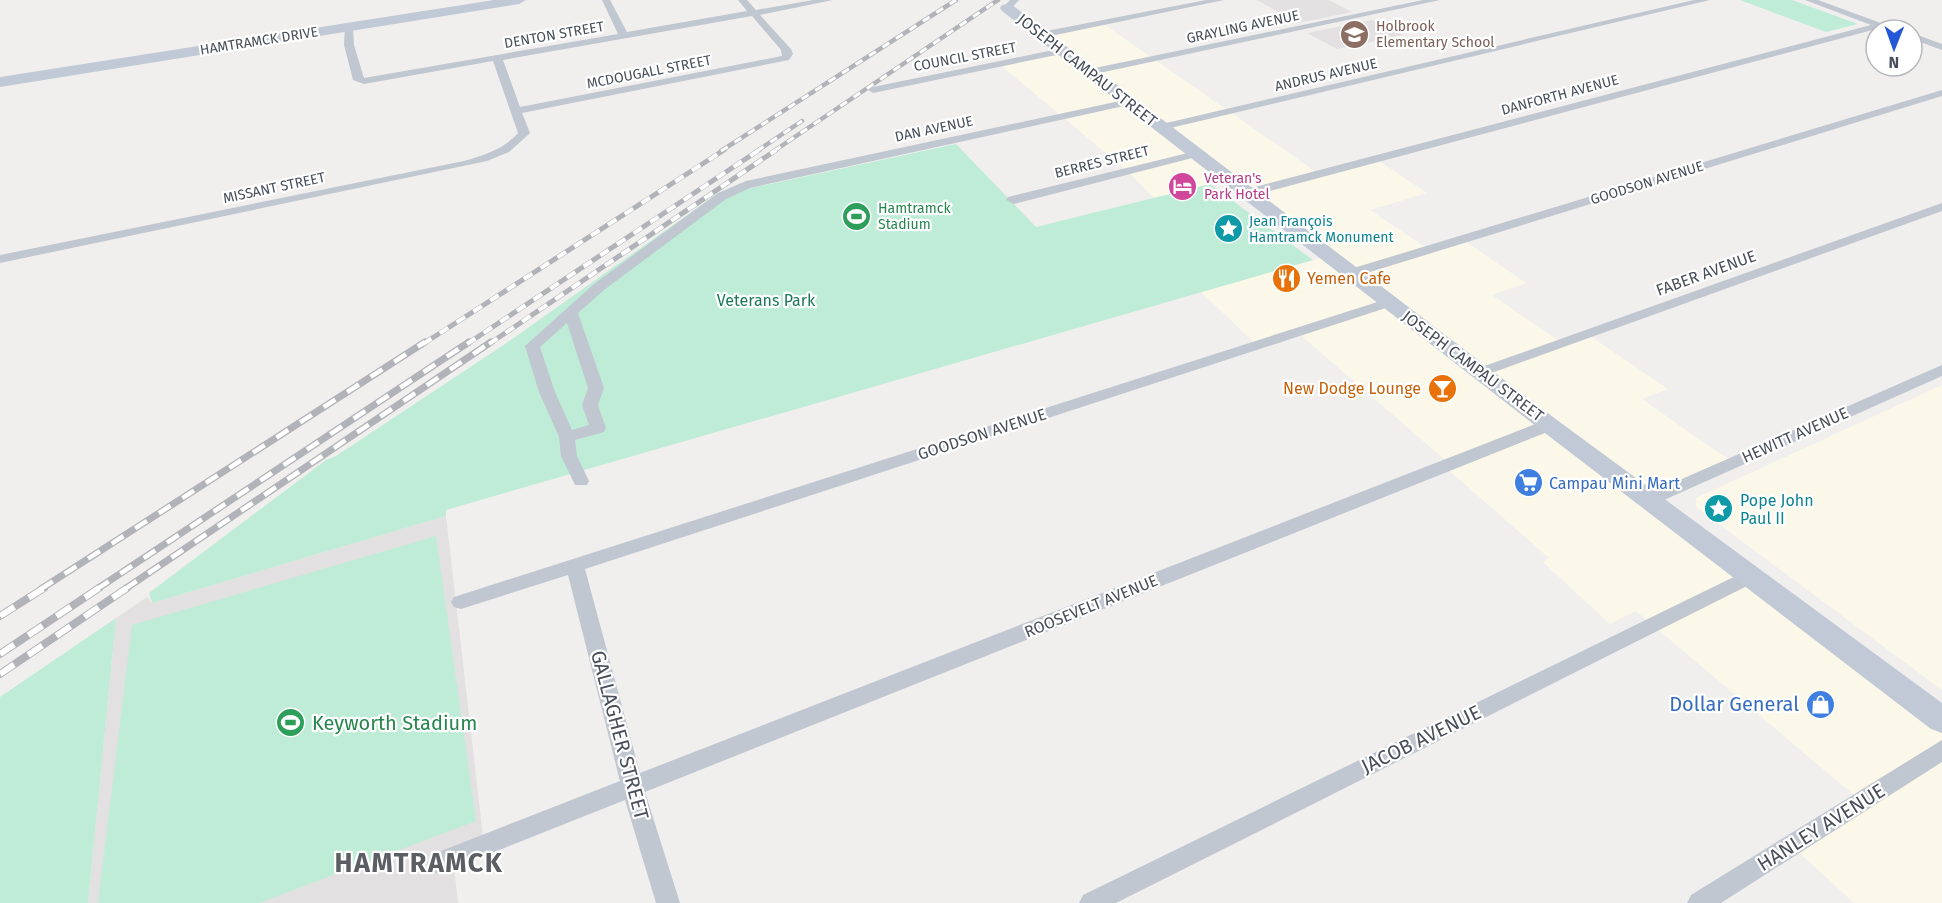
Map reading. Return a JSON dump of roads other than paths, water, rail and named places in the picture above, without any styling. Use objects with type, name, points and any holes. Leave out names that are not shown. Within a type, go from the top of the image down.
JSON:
[{"type":"street","name":"HAMTRAMCK DRIVE","points":[[0,82],[519,0]]},
{"type":"street","points":[[606,0],[624,37]]},
{"type":"street","points":[[742,0],[755,13]]},
{"type":"street","name":"DENTON STREET","points":[[348,27],[349,45],[358,80],[373,80],[829,0]]},
{"type":"street","points":[[1041,35],[1220,0]]},
{"type":"street","name":"GRAYLING AVENUE","points":[[1090,72],[1436,0]]},
{"type":"street","name":"ANDRUS AVENUE","points":[[1162,127],[1706,0]]},
{"type":"street","points":[[1809,0],[1864,19]]},
{"type":"street","name":"JOSEPH CAMPAU STREET","points":[[1004,3],[1041,35],[1549,425],[1942,720]]},
{"type":"street","name":"MCDOUGALL STREET","points":[[516,111],[785,58],[788,54],[786,49],[755,13]]},
{"type":"street","name":"DANFORTH AVENUE","points":[[1247,193],[1864,30]]},
{"type":"street","points":[[1924,40],[1942,47]]},
{"type":"street","name":"COUNCIL STREET","points":[[873,90],[1063,51]]},
{"type":"street","points":[[497,58],[516,111]]},
{"type":"street","name":"GOODSON AVENUE","points":[[1352,273],[1942,93]]},
{"type":"street","name":"DAN AVENUE","points":[[567,437],[547,392],[532,346],[599,287],[722,196],[746,185],[1129,102]]},
{"type":"street","name":"MISSANT STREET","points":[[0,260],[465,164],[497,155],[513,146],[524,133],[516,111]]},
{"type":"street","name":"BERRES STREET","points":[[1014,200],[1196,154]]},
{"type":"street","name":"FABER AVENUE","points":[[1481,372],[1942,207]]},
{"type":"street","name":"GOODSON AVENUE","points":[[461,602],[1390,302]]},
{"type":"street","points":[[571,312],[596,388],[590,405],[598,428],[567,437],[569,456],[581,481]]},
{"type":"street","name":"HEWITT AVENUE","points":[[1648,500],[1942,370]]},
{"type":"street","name":"ROOSEVELT AVENUE","points":[[439,863],[1549,425]]},
{"type":"street","name":"GALLAGHER STREET","points":[[575,566],[633,787],[668,903]]},
{"type":"street","name":"JACOB AVENUE","points":[[1091,903],[1750,576]]},
{"type":"street","name":"HANLEY AVENUE","points":[[1699,903],[1942,750]]},
{"type":"railway","points":[[721,151],[956,0]]},
{"type":"railway","points":[[774,151],[998,0]]},
{"type":"railway","points":[[757,151],[802,121]]},
{"type":"railway","points":[[423,344],[724,150]]},
{"type":"railway","points":[[467,344],[759,150]]},
{"type":"railway","points":[[489,344],[776,150]]},
{"type":"railway","points":[[41,589],[425,342]]},
{"type":"railway","points":[[97,589],[469,342]]},
{"type":"railway","points":[[125,589],[491,342]]},
{"type":"railway","points":[[0,616],[44,588]]},
{"type":"railway","points":[[0,654],[99,588]]},
{"type":"railway","points":[[0,674],[127,588]]},
{"type":"place","name":"Holbrook Elementary School","points":[[1355,34]]},
{"type":"place","name":"Veteran's Park Hotel","points":[[1183,186]]},
{"type":"place","name":"Hamtramck Stadium","points":[[857,216]]},
{"type":"place","name":"Jean François Hamtramck Monument","points":[[1228,229]]},
{"type":"place","name":"Yemen Cafe","points":[[1286,278]]},
{"type":"place","name":"New Dodge Lounge","points":[[1442,388]]},
{"type":"place","name":"Campau Mini Mart","points":[[1528,483]]},
{"type":"place","name":"Pope John Paul II","points":[[1719,509]]},
{"type":"place","name":"Dollar General","points":[[1820,704]]},
{"type":"place","name":"Keyworth Stadium","points":[[291,723]]},
{"type":"district","name":"HAMTRAMCK","points":[[419,863]]},
{"type":"park label","name":"Veterans Park","points":[[766,300]]}]
